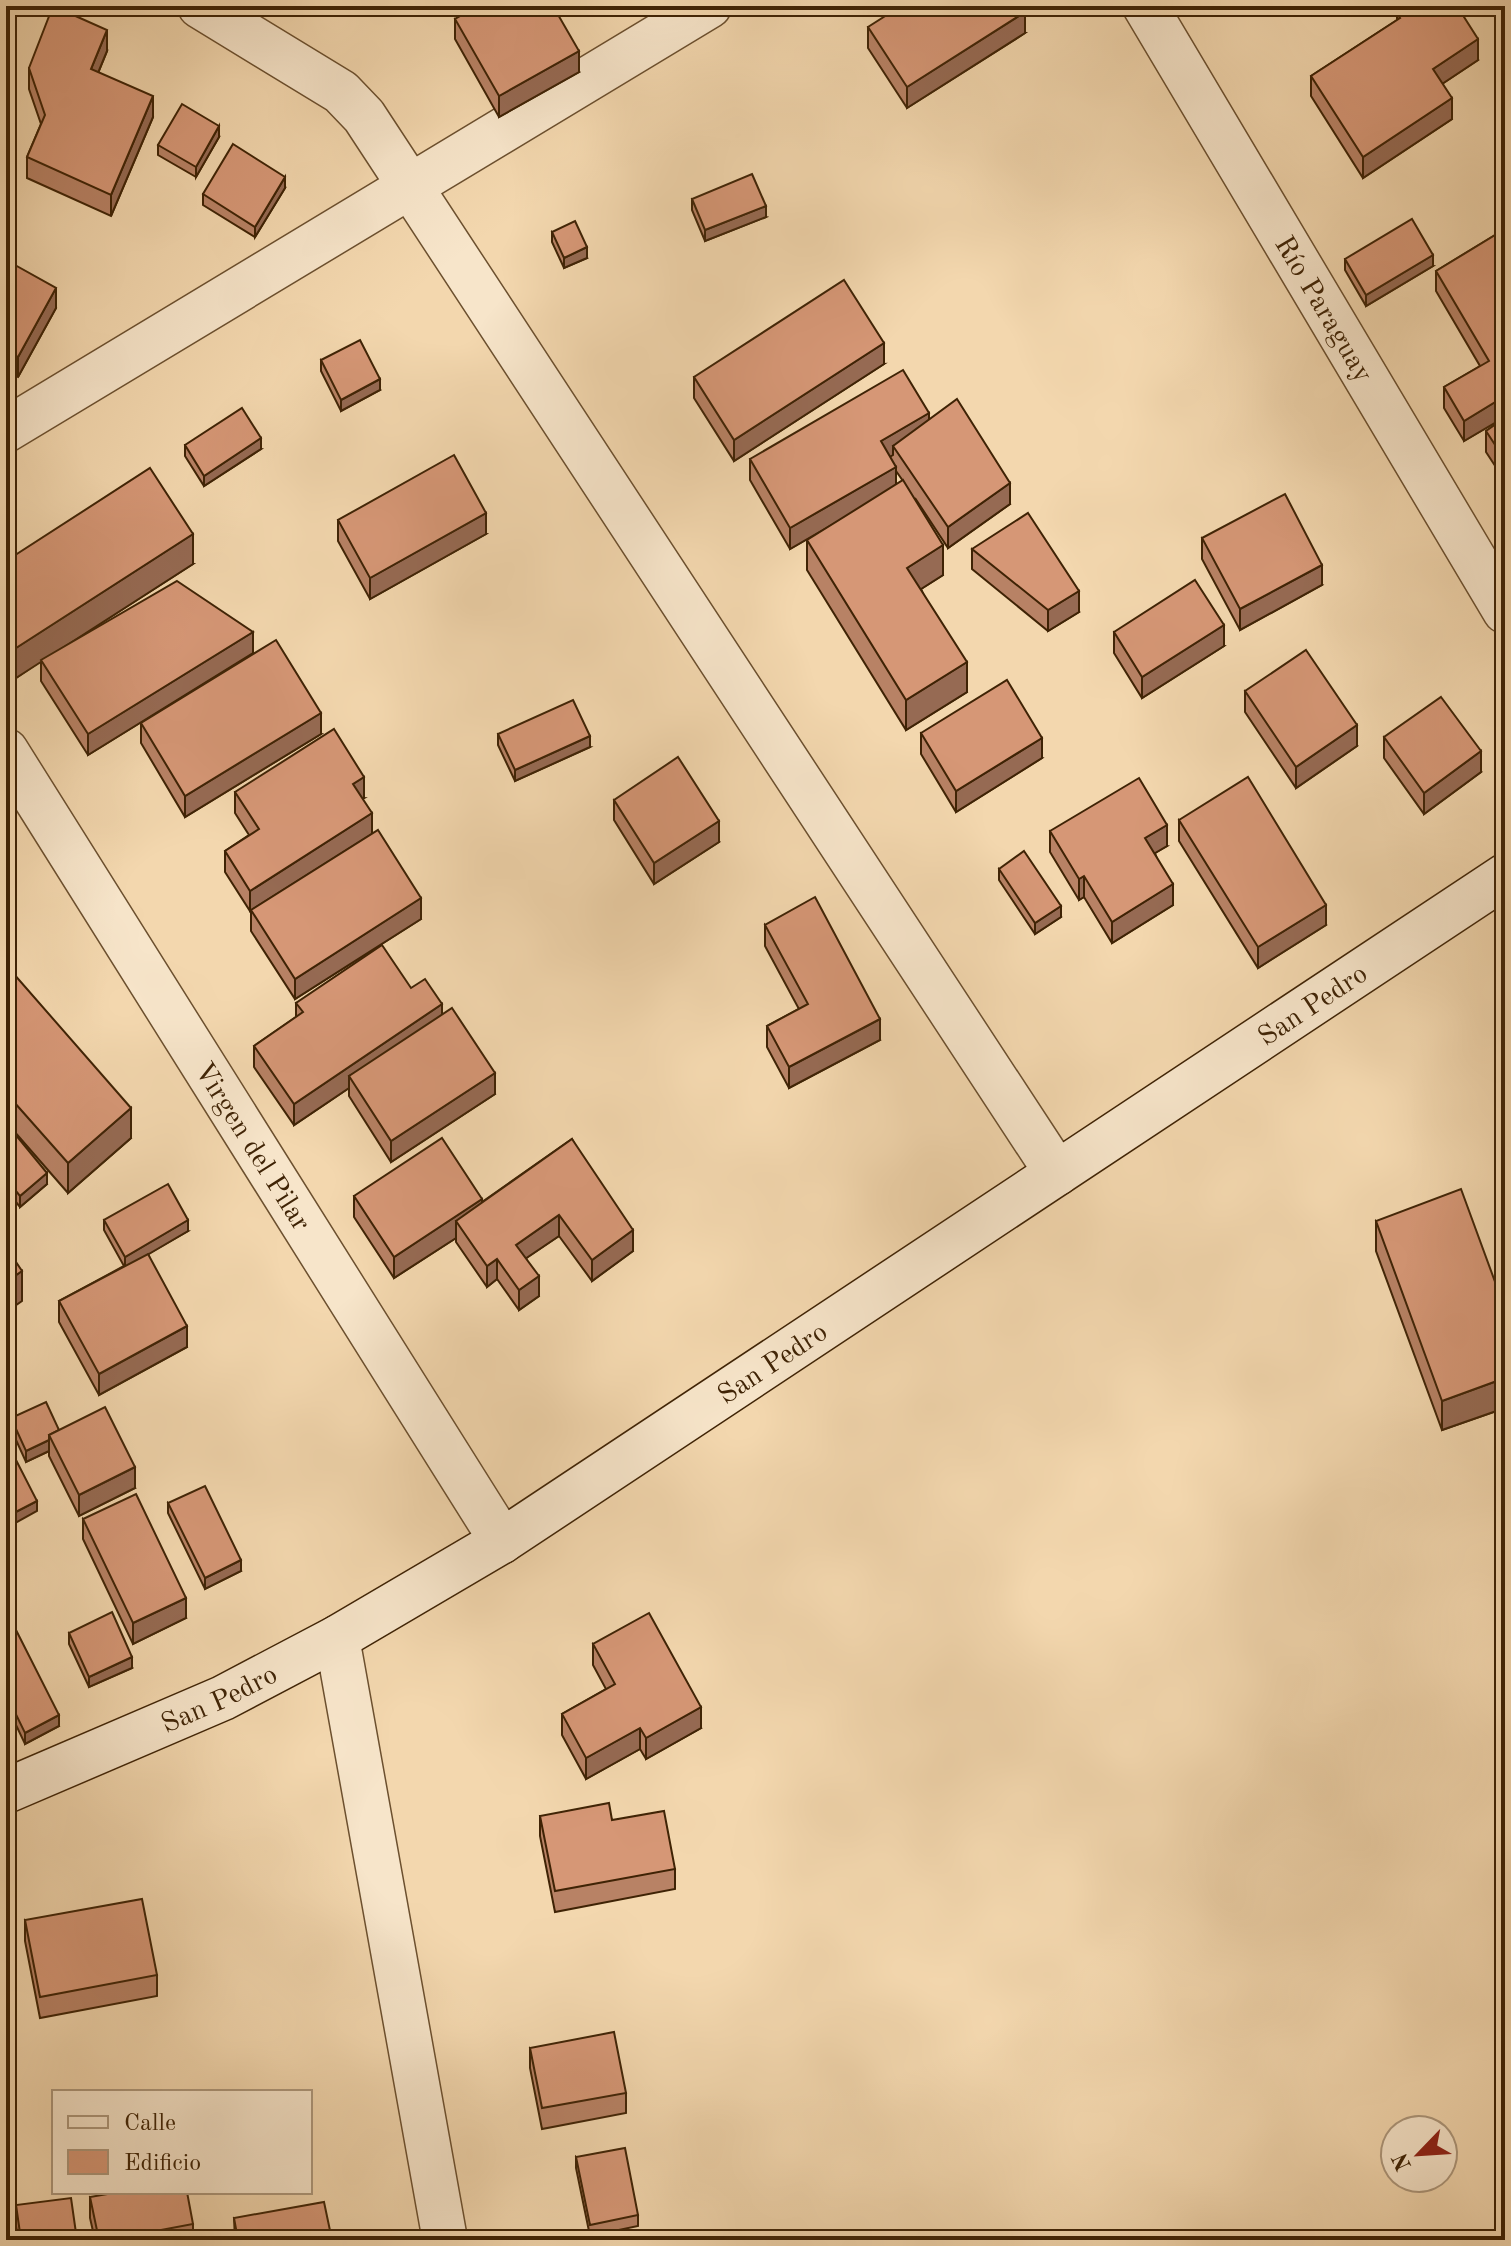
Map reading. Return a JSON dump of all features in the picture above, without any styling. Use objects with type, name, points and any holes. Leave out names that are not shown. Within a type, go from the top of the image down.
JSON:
[{"type":"street","points":[[200,6],[341,92],[364,116],[1057,1173]]},
{"type":"street","points":[[6,430],[409,184],[709,6]]},
{"type":"street","name":"Río Paraguay","points":[[1145,6],[1505,611]]},
{"type":"street","name":"Virgen del Pilar","points":[[6,751],[502,1541]]},
{"type":"street","name":"San Pedro","points":[[6,1791],[223,1698],[337,1638],[502,1541],[1505,876]]},
{"type":"street","points":[[337,1638],[445,2240]]},
{"type":"building","points":[[53,6],[107,30],[91,69],[153,96],[111,195],[27,157],[45,115],[29,68]]},
{"type":"building","points":[[478,6],[553,6],[579,51],[499,96],[455,19]]},
{"type":"building","points":[[901,6],[1021,6],[1025,12],[907,87],[868,27]]},
{"type":"building","points":[[1409,6],[1457,6],[1478,39],[1433,69],[1452,98],[1363,157],[1311,76],[1400,18],[1397,14]]},
{"type":"building","points":[[182,104],[219,126],[196,167],[158,145]]},
{"type":"building","points":[[233,144],[285,177],[255,227],[203,194]]},
{"type":"building","points":[[752,174],[766,206],[705,230],[692,199]]},
{"type":"building","points":[[1412,219],[1433,255],[1366,295],[1345,259]]},
{"type":"building","points":[[575,221],[587,247],[564,258],[552,232]]},
{"type":"building","points":[[1505,229],[1505,396],[1464,421],[1444,387],[1489,361],[1436,271]]},
{"type":"building","points":[[6,260],[56,288],[18,357],[6,350]]},
{"type":"building","points":[[844,280],[884,343],[734,440],[694,377]]},
{"type":"building","points":[[360,340],[380,379],[341,400],[321,360]]},
{"type":"building","points":[[903,370],[929,413],[881,441],[896,467],[790,528],[750,459]]},
{"type":"building","points":[[957,399],[1010,483],[948,527],[893,446]]},
{"type":"building","points":[[1505,407],[1505,460],[1486,431],[1503,419],[1498,412]]},
{"type":"building","points":[[242,408],[261,438],[204,476],[185,445]]},
{"type":"building","points":[[454,455],[486,513],[370,578],[338,520]]},
{"type":"building","points":[[150,468],[193,534],[16,648],[6,633],[6,561]]},
{"type":"building","points":[[903,480],[943,545],[907,568],[967,662],[906,700],[807,540]]},
{"type":"building","points":[[1285,494],[1322,565],[1240,609],[1202,538]]},
{"type":"building","points":[[1028,513],[1079,591],[1048,610],[972,549]]},
{"type":"building","points":[[1195,580],[1224,625],[1142,677],[1114,632]]},
{"type":"building","points":[[177,581],[253,632],[88,734],[41,660]]},
{"type":"building","points":[[276,640],[321,713],[185,796],[141,723]]},
{"type":"building","points":[[1306,650],[1357,725],[1296,767],[1245,691]]},
{"type":"building","points":[[1007,680],[1042,738],[956,791],[921,733]]},
{"type":"building","points":[[1441,697],[1481,751],[1424,793],[1384,737]]},
{"type":"building","points":[[573,700],[590,736],[515,770],[498,734]]},
{"type":"building","points":[[334,729],[364,777],[353,784],[372,813],[250,891],[225,851],[259,829],[235,792]]},
{"type":"building","points":[[678,757],[719,821],[654,863],[614,800]]},
{"type":"building","points":[[1248,777],[1326,905],[1258,947],[1179,820]]},
{"type":"building","points":[[1139,778],[1167,825],[1145,838],[1173,884],[1112,922],[1084,876],[1079,879],[1050,831]]},
{"type":"building","points":[[378,830],[421,898],[295,979],[251,910]]},
{"type":"building","points":[[1024,851],[1061,906],[1035,923],[999,869]]},
{"type":"building","points":[[815,897],[880,1019],[789,1067],[767,1026],[808,1004],[765,925]]},
{"type":"building","points":[[382,945],[411,988],[425,979],[442,1004],[294,1104],[254,1046],[303,1012],[296,1003]]},
{"type":"building","points":[[6,965],[131,1108],[68,1163],[6,1093]]},
{"type":"building","points":[[452,1008],[495,1073],[391,1141],[349,1076]]},
{"type":"building","points":[[6,1123],[47,1173],[20,1196],[6,1179]]},
{"type":"building","points":[[442,1138],[482,1199],[394,1257],[354,1196]]},
{"type":"building","points":[[572,1139],[633,1230],[592,1260],[559,1215],[516,1245],[539,1276],[519,1290],[497,1259],[487,1266],[456,1221]]},
{"type":"building","points":[[168,1184],[188,1220],[125,1257],[104,1220]]},
{"type":"building","points":[[1461,1189],[1505,1309],[1505,1378],[1442,1401],[1376,1221]]},
{"type":"building","points":[[6,1247],[22,1271],[6,1282]]},
{"type":"building","points":[[148,1254],[187,1326],[99,1374],[59,1301]]},
{"type":"building","points":[[46,1402],[59,1430],[49,1435],[49,1440],[26,1451],[11,1418]]},
{"type":"building","points":[[105,1407],[135,1467],[79,1495],[49,1435]]},
{"type":"building","points":[[16,1460],[37,1501],[8,1516],[6,1466]]},
{"type":"building","points":[[205,1486],[241,1560],[205,1578],[168,1503]]},
{"type":"building","points":[[136,1494],[186,1598],[133,1623],[83,1519]]},
{"type":"building","points":[[112,1612],[132,1657],[89,1677],[69,1633]]},
{"type":"building","points":[[649,1613],[701,1707],[646,1738],[640,1728],[586,1758],[562,1714],[615,1684],[593,1644]]},
{"type":"building","points":[[16,1630],[59,1715],[25,1733],[6,1694],[6,1635]]},
{"type":"building","points":[[609,1803],[612,1820],[664,1811],[675,1869],[555,1891],[540,1816]]},
{"type":"building","points":[[142,1899],[157,1975],[40,1997],[25,1920]]},
{"type":"building","points":[[614,2032],[626,2093],[542,2108],[530,2048]]},
{"type":"building","points":[[625,2148],[638,2215],[590,2225],[576,2157]]},
{"type":"building","points":[[107,2194],[187,2194],[193,2224],[99,2240],[90,2197]]},
{"type":"building","points":[[71,2198],[77,2240],[21,2240],[16,2205]]},
{"type":"building","points":[[324,2202],[332,2240],[238,2240],[234,2218]]}]
